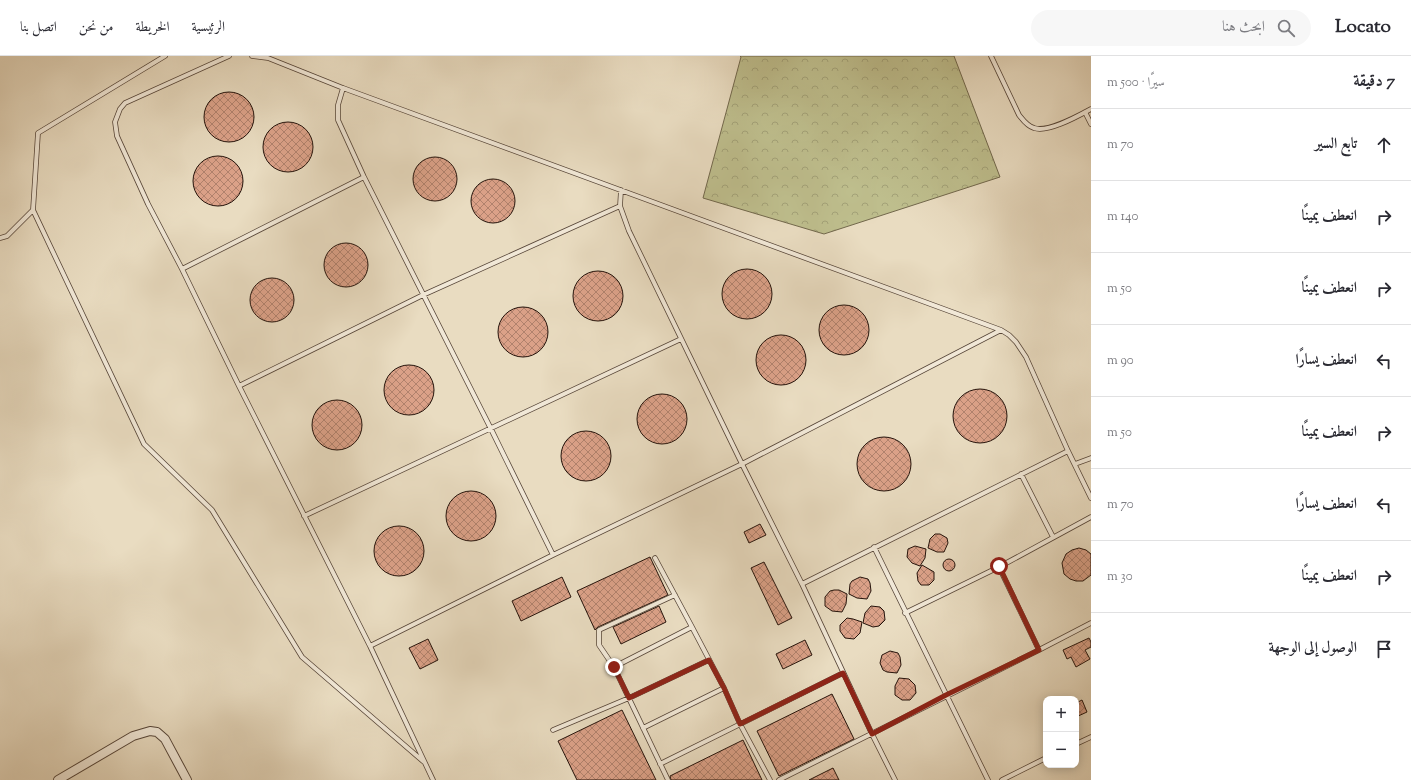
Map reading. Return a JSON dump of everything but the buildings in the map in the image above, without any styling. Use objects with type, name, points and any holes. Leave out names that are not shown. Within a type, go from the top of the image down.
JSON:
[{"type":"street","points":[[58,780],[133,736],[150,732],[157,732],[166,739],[187,780]]},
{"type":"lane","points":[[165,56],[38,133],[33,210],[144,444],[212,510],[302,657],[424,762]]},
{"type":"lane","points":[[229,56],[125,103],[120,109],[115,122],[117,136],[148,204],[182,269],[239,386],[370,646],[433,780]]},
{"type":"lane","points":[[252,56],[268,58],[343,88],[1002,330],[1016,342],[1026,357],[1068,451],[1091,498]]},
{"type":"lane","points":[[991,56],[1019,115],[1023,121],[1034,128],[1048,128],[1091,109]]},
{"type":"lane","points":[[343,88],[338,105],[338,120],[364,177],[492,428],[553,554]]},
{"type":"lane","points":[[1085,112],[1091,124]]},
{"type":"lane","points":[[182,269],[364,177]]},
{"type":"lane","points":[[620,190],[620,206],[629,231],[802,584],[895,780]]},
{"type":"lane","points":[[239,386],[423,295],[620,206]]},
{"type":"lane","points":[[0,238],[7,236],[33,210]]},
{"type":"lane","points":[[370,646],[553,554],[742,464],[1002,330]]},
{"type":"lane","points":[[304,516],[681,339]]},
{"type":"lane","points":[[802,584],[1068,451]]},
{"type":"lane","points":[[1075,464],[1091,458]]},
{"type":"lane","points":[[1021,474],[1052,537]]},
{"type":"lane","points":[[905,613],[999,566],[1091,517]]},
{"type":"lane","points":[[874,547],[988,780]]},
{"type":"lane","points":[[654,558],[675,594],[724,688],[740,724],[770,780]]},
{"type":"lane","points":[[999,566],[1039,650]]},
{"type":"lane","points":[[668,780],[614,667],[599,645],[599,630],[675,594]]},
{"type":"lane","points":[[779,780],[1091,623]]},
{"type":"lane","points":[[614,667],[692,627]]},
{"type":"lane","points":[[553,730],[629,698],[709,660]]},
{"type":"lane","points":[[660,764],[843,673]]},
{"type":"lane","points":[[643,728],[724,688]]},
{"type":"lane","points":[[1079,743],[1091,737]]},
{"type":"lane","points":[[1002,780],[1043,760]]},
{"type":"green space","points":[[740,56],[954,56],[1000,177],[824,234],[703,198],[741,57]]},
{"type":"route","points":[[614,667],[629,698],[709,660],[724,688],[740,724],[843,673],[872,734],[946,695],[1039,650],[999,566]]}]
